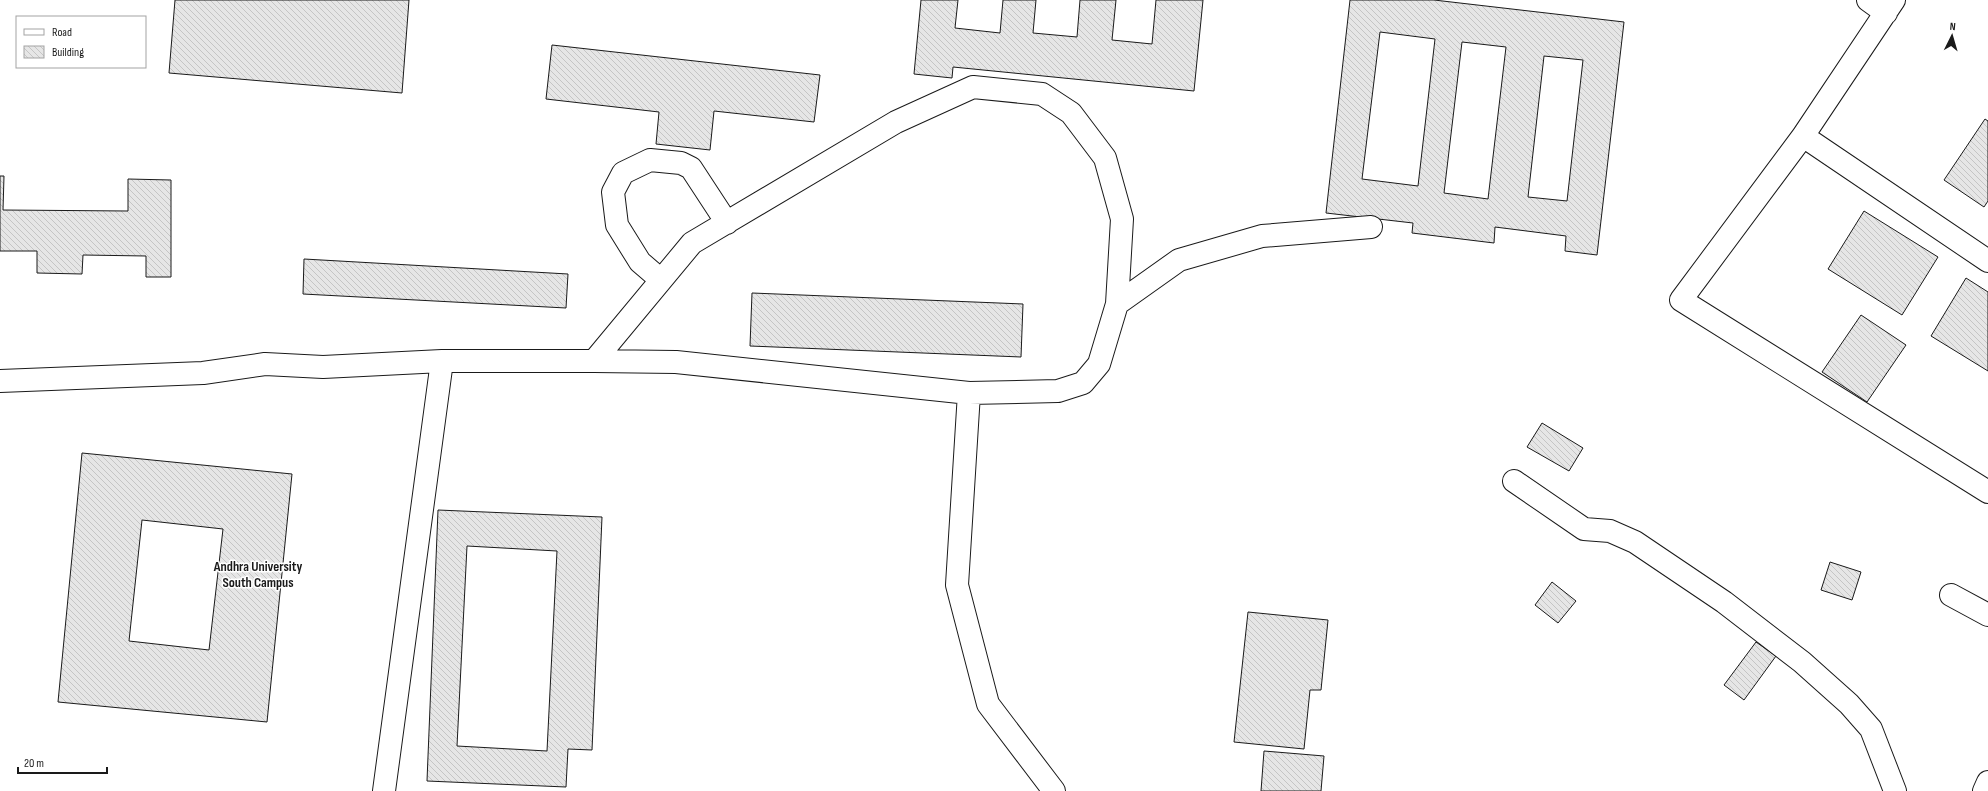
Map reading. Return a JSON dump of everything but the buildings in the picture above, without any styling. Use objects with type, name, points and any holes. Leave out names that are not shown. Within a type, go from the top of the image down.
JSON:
[{"type":"street","points":[[1868,0],[1890,6],[1803,136],[1681,300],[1988,492]]},
{"type":"street","points":[[0,381],[203,373],[265,364],[323,367],[442,361],[594,361],[676,362],[969,393],[1058,391],[1083,383],[1099,364],[1117,304],[1122,219],[1105,158],[1071,113],[1042,94],[973,87],[896,122],[692,243],[594,361]]},
{"type":"street","points":[[1803,136],[1988,261]]},
{"type":"street","points":[[661,280],[640,262],[617,225],[613,192],[623,173],[650,160],[681,163],[691,168],[727,223]]},
{"type":"street","points":[[1117,304],[1179,260],[1262,236],[1372,227]]},
{"type":"street","points":[[384,791],[442,361]]},
{"type":"street","points":[[969,393],[957,585],[988,704],[1054,791]]},
{"type":"street","points":[[1514,480],[1584,529],[1610,531],[1635,542],[1724,602],[1802,662],[1849,704],[1871,729],[1895,791]]},
{"type":"street","points":[[1951,595],[1988,615]]},
{"type":"street","points":[[1984,791],[1988,782]]},
{"type":"district","name":"Andhra University South Campus","points":[[258,574]]}]
